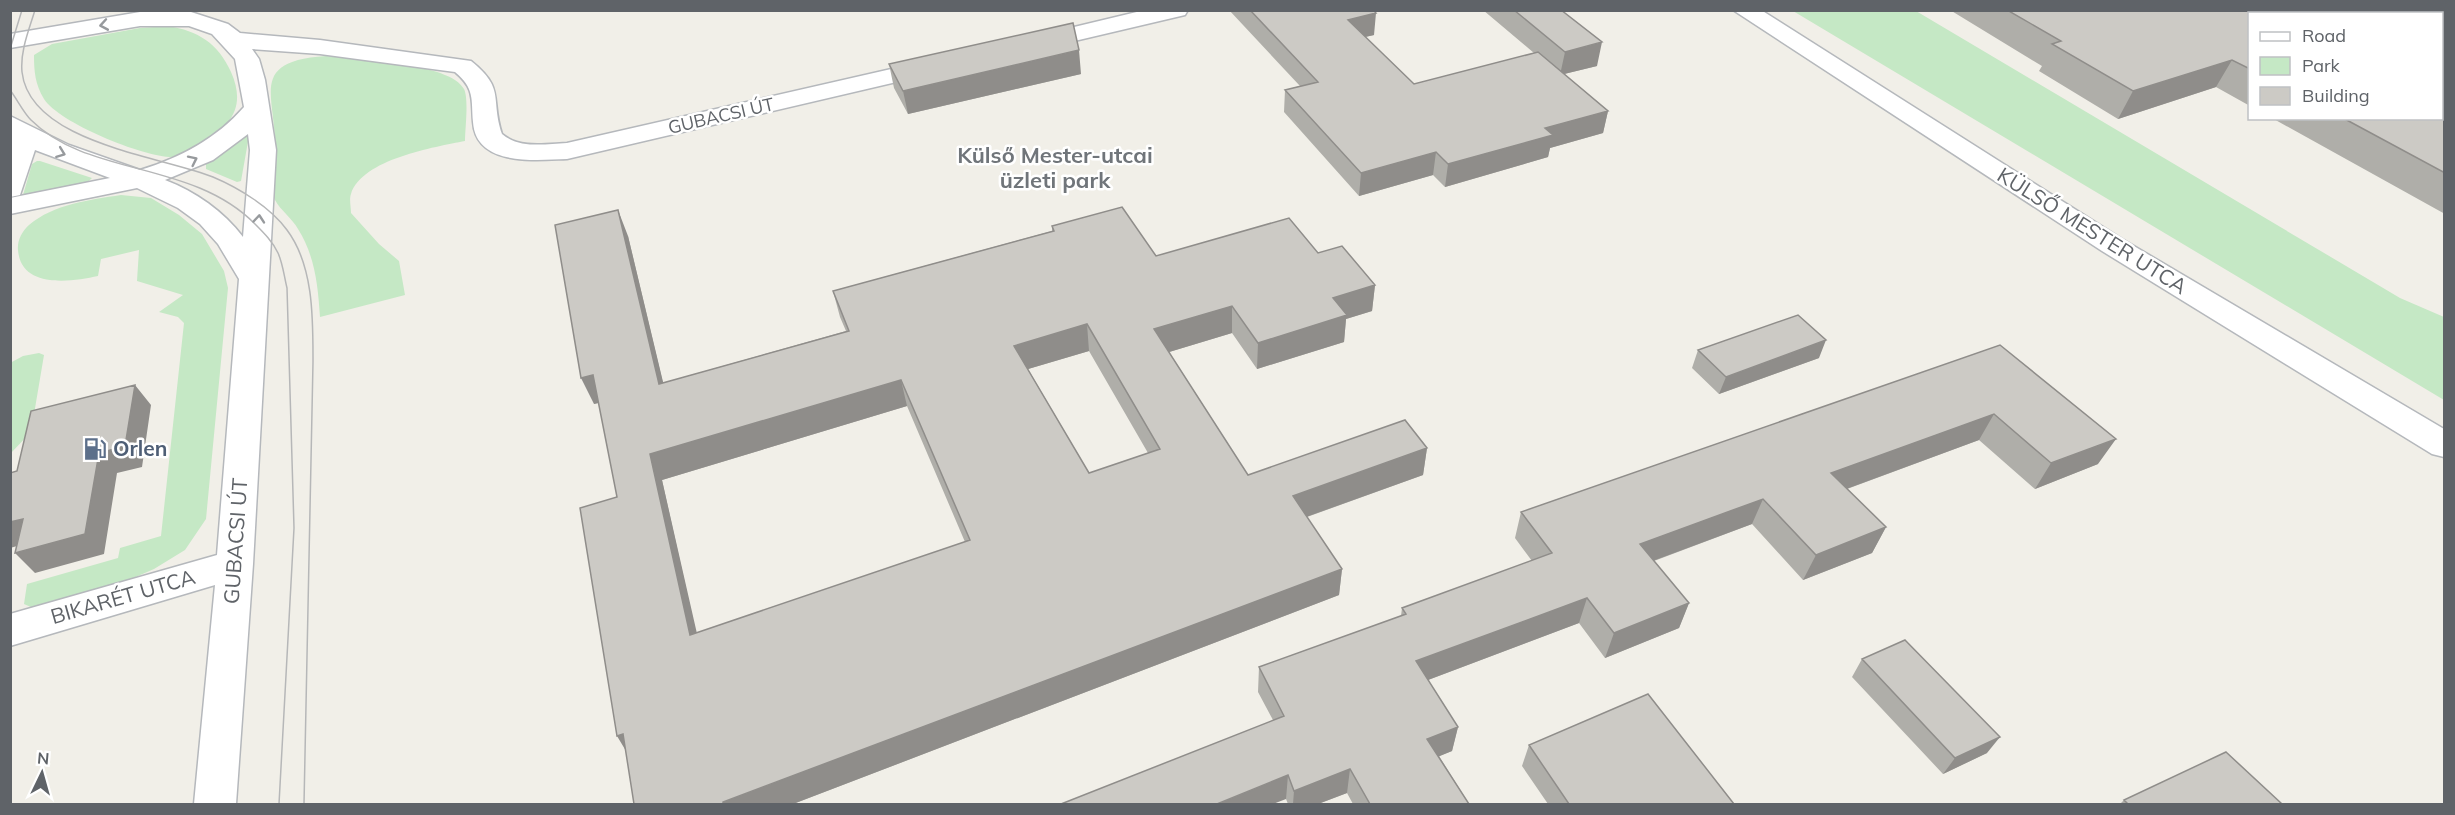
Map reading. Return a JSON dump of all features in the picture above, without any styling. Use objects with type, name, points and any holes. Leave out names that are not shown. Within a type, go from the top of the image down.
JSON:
[{"type":"street","points":[[1011,49],[1177,10]]},
{"type":"street","name":"KÜLSŐ MESTER UTCA","points":[[1744,10],[2112,245],[2445,445]]},
{"type":"street","name":"GUBACSI ÚT","points":[[10,41],[56,22],[176,17],[203,22],[220,29],[233,40],[247,59],[253,80],[263,150],[236,564],[215,804]]},
{"type":"street","name":"GUBACSI ÚT","points":[[233,40],[320,47],[462,66],[476,74],[483,84],[486,134],[491,141],[500,149],[537,154],[567,151],[952,62]]},
{"type":"street","name":"GUBACSI ÚT","points":[[253,80],[266,68],[320,47]]},
{"type":"street","points":[[10,206],[138,179],[181,166],[216,148],[244,126],[258,107]]},
{"type":"street","points":[[10,189],[19,130],[69,156],[138,179],[180,197],[210,218],[234,246],[253,277]]},
{"type":"street","name":"BIKARÉT UTCA","points":[[10,630],[236,564]]},
{"type":"green space","points":[[1793,11],[1916,11],[2400,298],[2444,317],[2444,400]]},
{"type":"green space","points":[[168,26],[198,35],[220,53],[231,72],[237,95],[234,114],[229,122],[190,152],[175,157],[162,156],[125,146],[67,118],[44,99],[36,77],[34,55],[52,44],[140,28]]},
{"type":"green space","points":[[326,56],[401,64],[441,73],[456,80],[464,89],[466,114],[465,141],[419,151],[384,163],[358,182],[351,194],[351,213],[379,244],[399,261],[405,295],[320,317],[317,283],[304,239],[296,225],[277,204],[274,196],[275,145],[271,96],[276,73],[286,65],[302,59]]},
{"type":"green space","points":[[249,136],[241,181],[237,182],[206,169],[206,164],[244,137]]},
{"type":"green space","points":[[37,161],[92,178],[70,189],[27,197],[23,195],[32,164]]},
{"type":"green space","points":[[121,195],[151,198],[179,215],[202,234],[224,271],[228,288],[206,519],[185,550],[154,569],[108,589],[33,608],[24,604],[27,584],[118,558],[120,548],[161,536],[184,323],[178,317],[159,312],[183,295],[137,281],[139,250],[101,259],[98,276],[62,281],[38,277],[28,271],[21,263],[18,250],[19,240],[24,230],[49,212],[72,204]]},
{"type":"green space","points":[[39,353],[44,355],[31,432],[11,453],[10,363],[23,356]]},
{"type":"building","points":[[1250,10],[1373,10],[1376,13],[1348,20],[1414,84],[1538,52],[1608,111],[1545,128],[1553,135],[1448,164],[1436,152],[1361,173],[1285,90],[1318,82]]},
{"type":"building","points":[[1514,10],[1561,10],[1602,42],[1565,52]]},
{"type":"building","points":[[2007,10],[2362,10],[2366,12],[2248,12],[2248,68],[2232,60],[2133,91],[2052,44],[2061,41]]},
{"type":"building","points":[[1073,23],[1079,50],[903,91],[889,64]]},
{"type":"building","points":[[2443,109],[2445,110],[2445,173],[2347,120],[2443,120]]},
{"type":"building","points":[[1122,207],[1156,256],[1289,218],[1318,253],[1342,246],[1375,285],[1333,298],[1347,315],[1258,343],[1232,306],[1154,329],[1248,475],[1405,420],[1427,448],[1293,496],[1342,569],[723,802],[723,804],[634,804],[623,734],[617,736],[580,508],[617,497],[593,375],[581,378],[555,225],[618,210],[659,384],[849,331],[833,291],[1054,231],[1052,226]],"holes":[[[1087,324],[1160,449],[1089,473],[1014,346]],[[901,380],[970,540],[690,635],[650,454]]]},
{"type":"building","points":[[1798,315],[1826,340],[1726,377],[1698,350]]},
{"type":"building","points":[[2000,345],[2116,439],[2051,463],[1994,414],[1831,473],[1886,527],[1816,555],[1763,499],[1640,544],[1689,603],[1614,633],[1587,598],[1416,661],[1458,727],[1427,739],[1469,804],[1370,804],[1350,769],[1294,791],[1288,775],[1217,804],[1061,804],[1284,716],[1259,667],[1406,614],[1402,608],[1552,553],[1521,512]]},
{"type":"building","points":[[135,385],[125,446],[99,453],[85,534],[15,553],[23,519],[10,522],[10,473],[17,471],[31,411]]},
{"type":"building","points":[[1905,640],[2000,737],[1955,758],[1862,659]]},
{"type":"building","points":[[1648,694],[1734,804],[1569,804],[1529,745]]},
{"type":"building","points":[[2226,752],[2282,804],[2128,804],[2124,800]]},
{"type":"tram line","points":[[10,49],[22,10]]},
{"type":"tram line","points":[[35,10],[24,48],[22,72],[30,96],[48,115],[72,131],[101,143],[190,169],[233,187],[263,206],[280,222],[296,244],[302,260],[310,294],[313,346],[304,804]]},
{"type":"tram line","points":[[10,90],[31,120],[54,138],[81,151],[201,189],[230,203],[265,234],[280,257],[287,288],[294,528],[279,804]]},
{"type":"place","name":"Orlen","points":[[95,449]]},
{"type":"district","name":"Külső Mester-utcai üzleti park","points":[[1055,168]]}]
